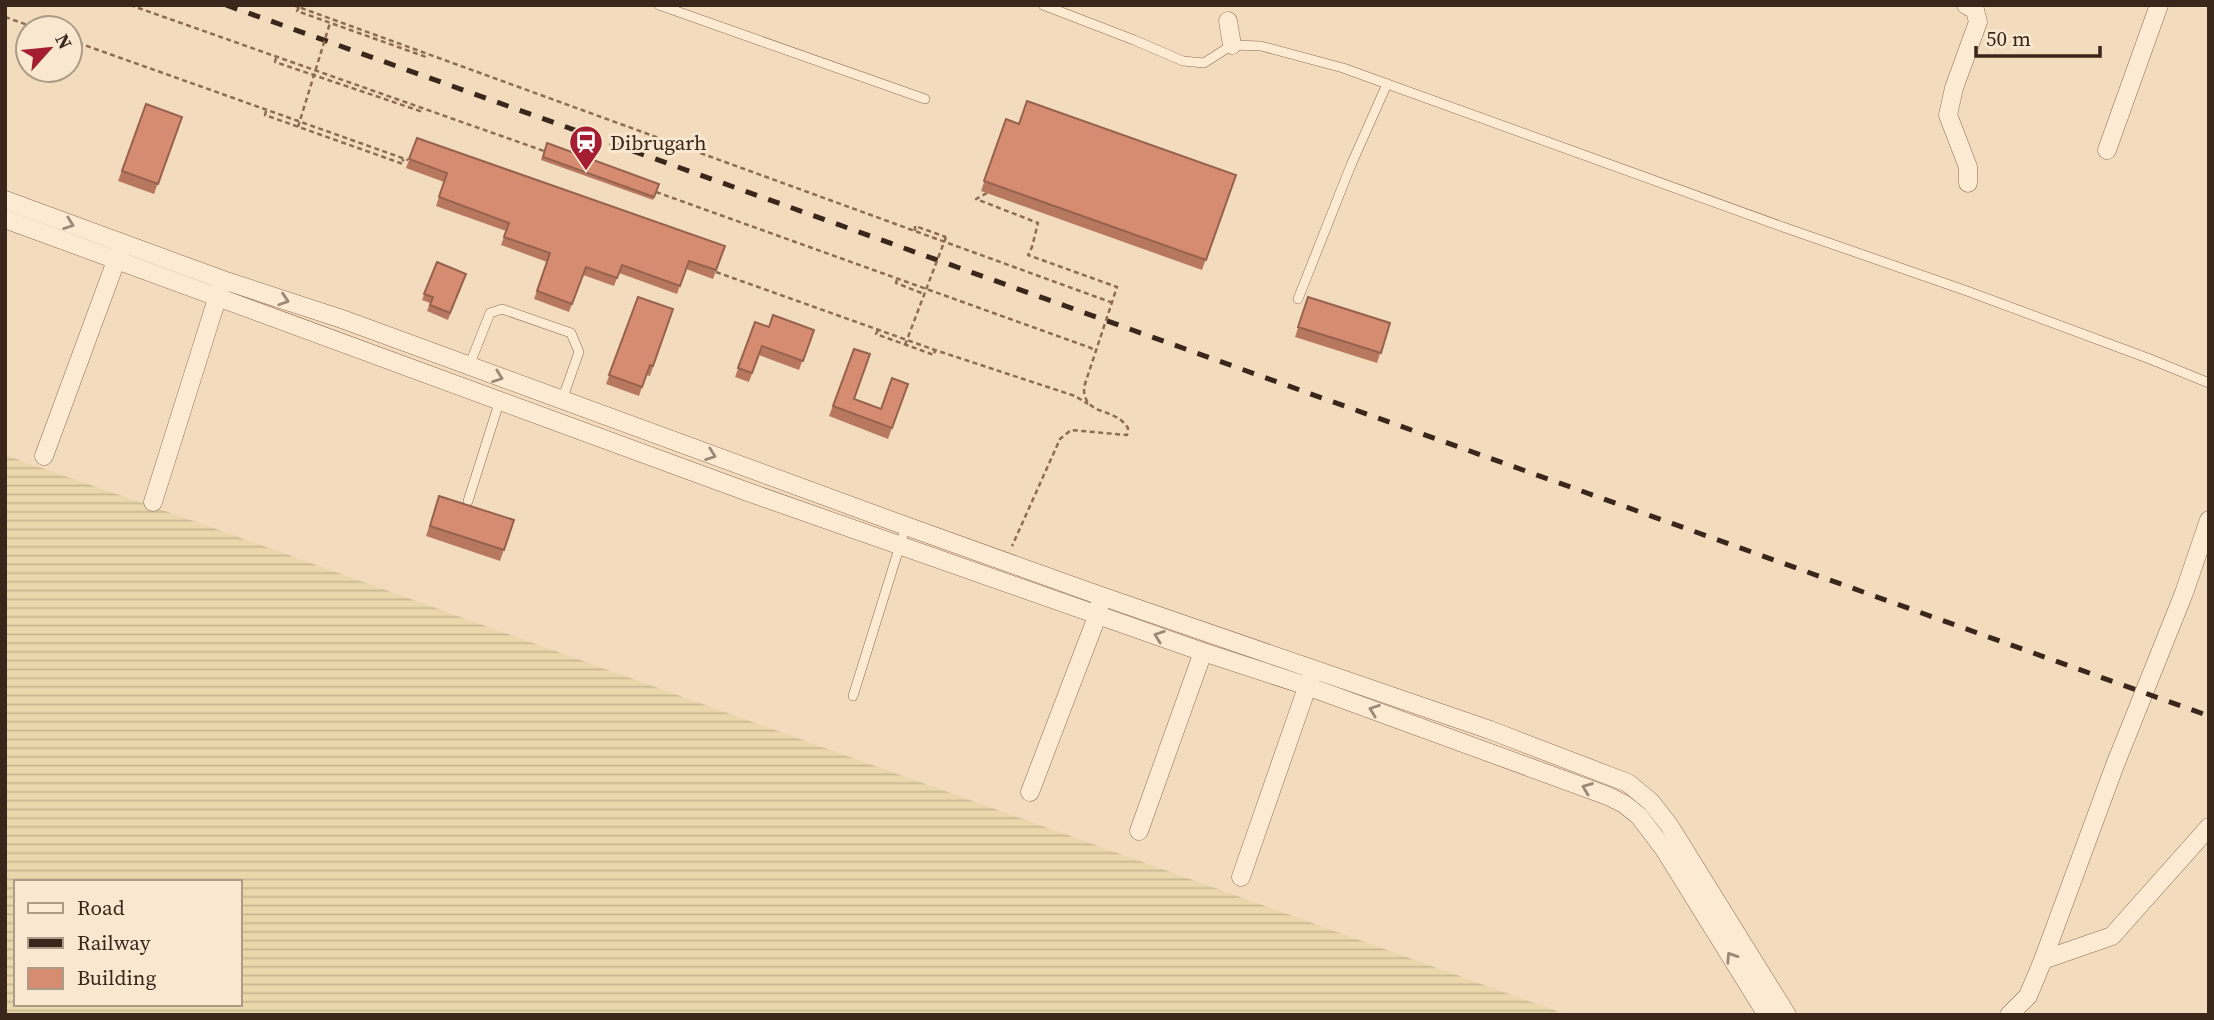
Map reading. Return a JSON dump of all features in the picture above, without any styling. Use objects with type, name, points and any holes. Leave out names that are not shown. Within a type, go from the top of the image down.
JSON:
[{"type":"street","points":[[1966,5],[1975,10],[1978,22],[1954,88],[1948,115],[1964,153],[1968,167],[1968,183]]},
{"type":"street","points":[[2108,150],[2159,5]]},
{"type":"street","points":[[1228,21],[1231,45]]},
{"type":"street","points":[[5,200],[218,298],[748,492],[900,544],[1100,605],[1310,678],[1624,804],[1639,816],[1664,849],[1767,1015]]},
{"type":"street","points":[[5,219],[223,280],[342,319],[1005,562],[1203,653],[1310,678],[1490,730],[1610,774],[1640,791],[1669,825],[1787,1015]]},
{"type":"street","points":[[44,457],[119,251]]},
{"type":"street","points":[[153,502],[223,280]]},
{"type":"street","points":[[2009,1015],[2028,996],[2043,960],[2115,765],[2184,593],[2209,520]]},
{"type":"street","points":[[1030,792],[1100,605]]},
{"type":"street","points":[[1139,831],[1203,653]]},
{"type":"street","points":[[1241,877],[1310,678]]},
{"type":"street","points":[[2043,960],[2112,936],[2209,827]]},
{"type":"lane","points":[[659,5],[925,99]]},
{"type":"lane","points":[[1043,5],[1183,61],[1204,64],[1231,45],[1261,46],[1343,68],[1967,290],[2209,383]]},
{"type":"lane","points":[[1298,299],[1351,165],[1387,84]]},
{"type":"lane","points":[[469,366],[490,313],[502,309],[571,333],[579,352],[562,400]]},
{"type":"lane","points":[[468,501],[500,400]]},
{"type":"lane","points":[[853,696],[906,526]]},
{"type":"path","points":[[130,5],[544,151]]},
{"type":"path","points":[[293,5],[1113,303]]},
{"type":"path","points":[[299,8],[297,11],[330,23],[426,57],[427,54]]},
{"type":"path","points":[[298,127],[330,23]]},
{"type":"path","points":[[84,45],[408,160]]},
{"type":"path","points":[[276,58],[275,62],[420,111],[421,106]]},
{"type":"path","points":[[266,111],[265,115],[403,164],[403,159]]},
{"type":"path","points":[[656,192],[1096,352]]},
{"type":"path","points":[[987,193],[976,199],[1038,223],[1028,255],[1117,287],[1084,387],[1088,404]]},
{"type":"path","points":[[905,345],[946,237],[915,226],[915,232]]},
{"type":"path","points":[[716,272],[935,350],[1075,396],[1124,421],[1128,428],[1127,435],[1071,430],[1060,439],[1005,562]]},
{"type":"path","points":[[897,280],[896,283],[924,294]]},
{"type":"path","points":[[878,330],[876,334],[933,355],[935,350]]},
{"type":"shaded area","points":[[5,455],[205,525],[1568,1015],[5,1015]]},
{"type":"building","points":[[1027,101],[1236,175],[1206,260],[984,181],[1006,119],[1019,124]]},
{"type":"building","points":[[146,104],[182,117],[158,184],[122,171]]},
{"type":"building","points":[[417,138],[725,246],[716,270],[689,261],[680,286],[622,265],[617,278],[586,267],[572,304],[537,291],[550,253],[504,237],[509,223],[439,197],[447,173],[409,159]]},
{"type":"building","points":[[547,143],[659,184],[654,197],[543,157]]},
{"type":"building","points":[[437,262],[466,274],[450,313],[430,305],[433,297],[424,294]]},
{"type":"building","points":[[638,297],[673,309],[653,366],[650,365],[642,387],[609,375]]},
{"type":"building","points":[[1308,297],[1390,323],[1381,353],[1298,327]]},
{"type":"building","points":[[773,315],[814,330],[803,361],[762,346],[752,373],[738,368],[755,322],[769,327]]},
{"type":"building","points":[[854,349],[870,354],[854,399],[881,409],[892,378],[908,384],[892,428],[833,406]]},
{"type":"building","points":[[439,496],[514,520],[504,550],[430,526]]},
{"type":"railway","points":[[226,5],[2209,716]]},
{"type":"place","name":"Dibrugarh","points":[[586,172]]}]
